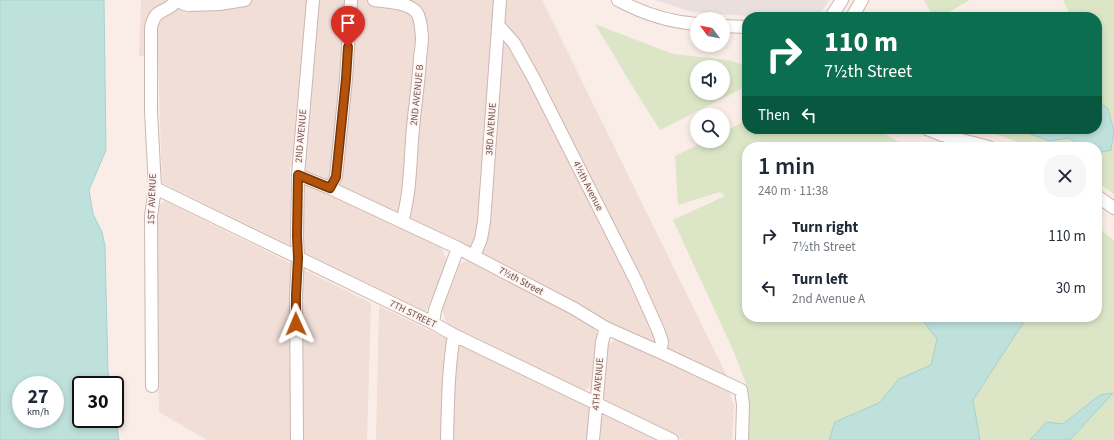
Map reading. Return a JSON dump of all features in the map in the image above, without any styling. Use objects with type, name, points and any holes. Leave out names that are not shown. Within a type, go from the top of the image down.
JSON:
[{"type":"street","points":[[177,0],[189,5],[245,0]]},
{"type":"street","name":"1ST AVENUE","points":[[152,386],[151,216],[154,188],[151,111],[151,28],[152,21],[155,16],[172,6],[177,0]]},
{"type":"street","name":"2ND AVENUE","points":[[297,440],[296,295],[298,258],[298,175],[313,0]]},
{"type":"street","points":[[330,188],[336,177],[346,79],[350,0]]},
{"type":"street","name":"2ND AVENUE B","points":[[374,0],[407,6],[418,14],[420,20],[422,37],[408,196],[402,222]]},
{"type":"street","name":"3RD AVENUE","points":[[474,256],[481,238],[484,222],[500,0]]},
{"type":"street","points":[[618,0],[654,15],[678,22],[690,23]]},
{"type":"street","points":[[834,12],[842,0]]},
{"type":"street","points":[[855,12],[862,0]]},
{"type":"street","name":"4½th Avenue","points":[[499,26],[514,44],[534,79],[636,281],[658,330],[662,342],[660,352]]},
{"type":"street","points":[[730,26],[742,26]]},
{"type":"street","points":[[940,134],[969,142]]},
{"type":"street","name":"7½th Street","points":[[298,175],[330,188],[458,248],[575,309],[606,328],[741,390],[744,405],[742,440]]},
{"type":"street","name":"7TH STREET","points":[[154,188],[672,440]]},
{"type":"street","points":[[1102,200],[1114,208]]},
{"type":"street","points":[[433,323],[435,310],[458,248]]},
{"type":"street","name":"4TH AVENUE","points":[[593,440],[602,342],[606,328]]},
{"type":"street","points":[[448,440],[450,356],[454,335]]},
{"type":"shaded area","points":[[141,0],[542,0],[729,380],[602,321],[570,300],[464,243],[290,166],[290,245],[162,183],[158,56],[139,56]]},
{"type":"shaded area","points":[[655,0],[829,0],[821,12],[742,12],[742,16],[730,15],[730,12],[692,12]]},
{"type":"shaded area","points":[[304,184],[441,246],[447,261],[426,312],[304,252]]},
{"type":"shaded area","points":[[165,201],[371,303],[367,440],[207,440],[159,412],[155,207]]},
{"type":"shaded area","points":[[470,259],[589,323],[598,334],[590,387],[584,390],[447,324],[442,310],[460,264]]},
{"type":"shaded area","points":[[379,306],[655,440],[376,440]]},
{"type":"shaded area","points":[[617,339],[728,389],[734,406],[732,440],[683,440],[605,403],[601,391],[606,345]]},
{"type":"green space","points":[[924,0],[970,0],[949,12],[930,12]]},
{"type":"green space","points":[[1063,0],[1114,0],[1114,194],[1102,186],[1102,142],[1018,142],[995,134],[1102,134],[1102,12],[1069,12]]},
{"type":"green space","points":[[595,24],[673,54],[729,60],[690,60],[690,100],[719,100],[704,108],[690,108],[690,115],[660,130]]},
{"type":"green space","points":[[730,60],[742,64],[742,89],[730,95]]},
{"type":"green space","points":[[742,122],[742,134],[885,134],[899,142],[742,142],[742,322],[1102,322],[1102,230],[1114,241],[1114,440],[748,440],[748,389],[734,352],[673,220],[725,196],[720,192],[678,205],[675,156],[691,148],[730,148],[730,128]]},
{"type":"water","points":[[0,0],[104,0],[106,150],[89,190],[93,214],[102,232],[105,246],[109,376],[72,376],[72,428],[117,428],[119,440],[0,440]]},
{"type":"water","points":[[1102,104],[1108,109],[1114,131],[1111,150],[1102,152],[1102,142],[1074,142],[1069,138],[1049,141],[1031,134],[1102,134]]},
{"type":"water","points":[[924,322],[1024,322],[973,400],[980,440],[829,440],[835,422],[879,403],[899,379],[931,365],[937,339]]},
{"type":"water","points":[[1113,393],[1070,440],[1030,440],[1046,422],[1063,424],[1100,395]]},
{"type":"route","points":[[296,324],[298,175],[330,188],[336,177],[348,47]]}]
